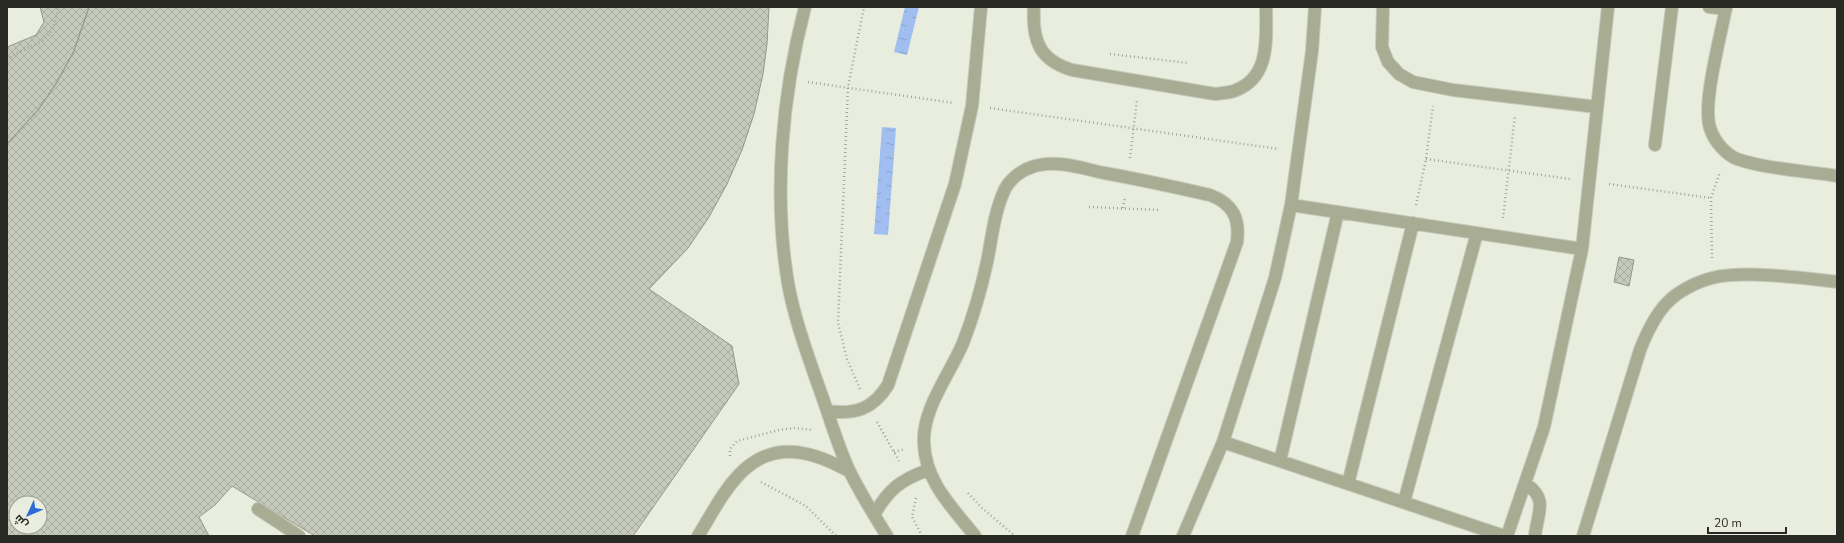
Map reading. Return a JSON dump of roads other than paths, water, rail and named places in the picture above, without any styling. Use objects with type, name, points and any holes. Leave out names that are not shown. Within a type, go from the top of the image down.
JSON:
[{"type":"lane","points":[[804,7],[790,79],[784,136],[782,185],[783,234],[788,284],[800,333],[849,471],[887,536]]},
{"type":"lane","points":[[828,411],[851,413],[868,406],[882,395],[893,370],[955,184],[972,106],[981,7]]},
{"type":"lane","points":[[1034,7],[1034,34],[1039,47],[1047,58],[1059,66],[1072,70],[1215,94],[1234,91],[1250,82],[1262,67],[1266,49],[1266,7]]},
{"type":"lane","points":[[1183,536],[1223,442],[1275,278],[1291,205],[1299,152],[1312,51],[1315,7]]},
{"type":"lane","points":[[1383,7],[1382,47],[1388,62],[1399,74],[1413,82],[1517,98],[1597,107]]},
{"type":"lane","points":[[1507,536],[1526,484],[1544,427],[1582,249],[1608,7]]},
{"type":"lane","points":[[1655,145],[1672,7]]},
{"type":"lane","points":[[1709,7],[1726,8],[1708,112],[1710,128],[1716,141],[1727,153],[1746,162],[1837,176]]},
{"type":"lane","points":[[975,536],[940,492],[928,470],[925,459],[924,432],[929,413],[962,345],[972,318],[980,291],[999,202],[1006,187],[1017,174],[1031,167],[1047,163],[1127,176],[1210,195],[1221,199],[1233,212],[1238,230],[1237,242],[1132,536]]},
{"type":"lane","points":[[1291,205],[1582,249]]},
{"type":"lane","points":[[1280,461],[1338,212]]},
{"type":"lane","points":[[1348,484],[1413,223]]},
{"type":"lane","points":[[1404,502],[1477,233]]},
{"type":"lane","points":[[1583,536],[1634,368],[1648,329],[1672,298],[1685,290],[1712,278],[1753,274],[1837,282]]},
{"type":"lane","points":[[1223,442],[1504,536]]},
{"type":"lane","points":[[698,536],[726,491],[745,468],[759,458],[774,452],[806,453],[849,471]]},
{"type":"lane","points":[[874,515],[883,500],[894,488],[908,477],[928,470]]},
{"type":"lane","points":[[1526,484],[1537,493],[1540,501],[1541,510],[1535,536]]},
{"type":"lane","points":[[258,509],[299,536]]},
{"type":"water","points":[[905,7],[919,7],[907,55],[894,52]]},
{"type":"water","points":[[882,127],[896,128],[888,235],[874,234]]}]
